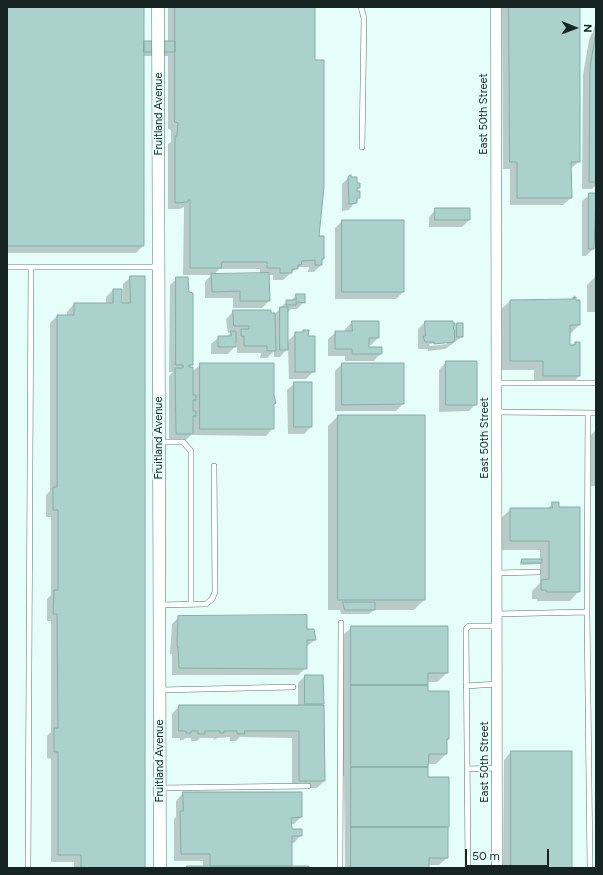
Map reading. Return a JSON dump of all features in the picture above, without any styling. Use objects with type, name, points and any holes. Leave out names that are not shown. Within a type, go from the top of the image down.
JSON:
[{"type":"street","name":"Fruitland Avenue","points":[[158,7],[160,868]]},
{"type":"street","name":"East 50th Street","points":[[496,7],[497,868]]},
{"type":"lane","points":[[361,7],[364,18],[362,147]]},
{"type":"lane","points":[[7,267],[159,267]]},
{"type":"lane","points":[[28,868],[31,267]]},
{"type":"lane","points":[[496,383],[596,383]]},
{"type":"lane","points":[[497,412],[596,413]]},
{"type":"lane","points":[[588,413],[587,612],[590,868]]},
{"type":"lane","points":[[159,442],[183,442],[191,451],[191,605]]},
{"type":"lane","points":[[159,605],[206,604],[212,599],[215,592],[214,466]]},
{"type":"lane","points":[[497,573],[538,572]]},
{"type":"lane","points":[[497,614],[587,612]]},
{"type":"lane","points":[[340,868],[341,624]]},
{"type":"lane","points":[[468,868],[466,629],[469,626],[497,626]]},
{"type":"lane","points":[[466,686],[497,684]]},
{"type":"lane","points":[[160,690],[293,687]]},
{"type":"lane","points":[[467,769],[497,768]]},
{"type":"lane","points":[[160,788],[308,786]]},
{"type":"lane","points":[[484,868],[497,868]]},
{"type":"building","points":[[7,7],[144,7],[144,246],[7,246]]},
{"type":"building","points":[[175,7],[315,7],[315,60],[324,60],[324,187],[319,236],[324,236],[324,259],[322,259],[322,265],[315,265],[315,260],[302,261],[301,265],[298,265],[298,269],[292,269],[292,273],[280,273],[280,268],[267,268],[267,262],[222,262],[221,268],[190,268],[190,200],[188,200],[188,202],[175,203],[175,136],[177,136],[178,123],[175,122]]},
{"type":"building","points":[[509,7],[580,7],[580,162],[571,162],[572,198],[517,198],[517,162],[510,162]]},
{"type":"building","points":[[596,32],[596,182],[589,182],[590,67]]},
{"type":"building","points":[[144,41],[175,41],[175,52],[144,52]]},
{"type":"building","points":[[351,175],[351,177],[357,177],[357,183],[360,183],[360,188],[357,188],[357,191],[360,191],[360,198],[357,198],[357,203],[349,204],[348,177]]},
{"type":"building","points":[[589,193],[596,193],[594,249],[589,249]]},
{"type":"building","points":[[435,208],[470,208],[470,220],[435,220]]},
{"type":"building","points":[[342,220],[404,220],[404,292],[342,292]]},
{"type":"building","points":[[269,273],[270,301],[240,301],[240,291],[212,292],[211,274]]},
{"type":"building","points":[[130,276],[145,276],[145,868],[84,868],[81,867],[81,855],[58,855],[58,752],[54,752],[54,728],[58,728],[57,614],[53,614],[54,590],[58,590],[58,510],[53,510],[53,487],[57,487],[57,315],[74,315],[74,303],[113,303],[113,289],[122,289],[122,303],[130,303]]},
{"type":"building","points":[[176,277],[188,277],[189,292],[193,293],[193,365],[189,365],[189,367],[193,367],[193,395],[196,395],[196,400],[193,400],[193,411],[196,411],[196,416],[193,416],[193,434],[176,434],[175,368],[183,368],[183,365],[176,365]]},
{"type":"building","points":[[296,294],[305,294],[305,303],[296,302],[296,305],[286,305],[286,300],[296,300]]},
{"type":"building","points":[[574,297],[576,297],[576,300],[580,300],[580,325],[570,325],[570,345],[575,345],[575,342],[580,342],[580,376],[543,376],[543,361],[510,361],[510,300],[574,299]]},
{"type":"building","points":[[280,307],[288,307],[288,350],[280,350]]},
{"type":"building","points":[[233,310],[271,310],[271,313],[275,313],[276,351],[267,351],[267,346],[244,346],[244,336],[241,336],[241,329],[249,329],[249,326],[234,326]]},
{"type":"building","points":[[352,321],[379,321],[379,338],[369,338],[369,347],[382,347],[382,354],[352,354],[352,349],[335,349],[335,331],[352,331]]},
{"type":"building","points":[[425,321],[453,321],[453,323],[455,323],[455,326],[453,326],[455,333],[454,342],[434,344],[434,342],[425,342],[423,336],[425,336]]},
{"type":"building","points":[[457,323],[463,323],[463,337],[457,337]]},
{"type":"building","points":[[303,330],[309,330],[308,336],[315,336],[315,372],[295,372],[295,332],[303,332]]},
{"type":"building","points":[[231,331],[236,331],[236,347],[218,347],[218,336],[231,336]]},
{"type":"building","points":[[446,361],[477,361],[477,405],[446,405]]},
{"type":"building","points":[[200,363],[274,363],[274,396],[276,403],[274,404],[274,429],[200,429]]},
{"type":"building","points":[[342,363],[404,363],[404,404],[342,405]]},
{"type":"building","points":[[294,382],[312,382],[312,427],[294,427]]},
{"type":"building","points":[[338,415],[425,415],[425,600],[338,600]]},
{"type":"building","points":[[552,502],[559,502],[559,507],[580,507],[580,592],[547,592],[546,590],[541,590],[541,580],[549,579],[549,541],[510,541],[510,508],[552,508]]},
{"type":"building","points":[[522,559],[542,559],[542,563],[522,563]]},
{"type":"building","points":[[343,602],[375,602],[375,610],[345,610]]},
{"type":"building","points":[[307,615],[307,629],[314,629],[316,640],[307,640],[307,669],[179,668],[177,647],[178,616]]},
{"type":"building","points":[[351,626],[448,626],[448,673],[428,673],[428,685],[351,685]]},
{"type":"building","points":[[305,675],[323,675],[324,704],[305,704]]},
{"type":"building","points":[[351,685],[428,685],[428,691],[449,691],[449,739],[447,739],[447,754],[429,754],[428,767],[351,767]]},
{"type":"building","points":[[179,705],[324,705],[325,781],[299,781],[299,731],[244,731],[245,734],[237,734],[237,731],[224,731],[224,733],[220,733],[220,731],[205,731],[205,734],[198,734],[198,731],[191,731],[191,733],[186,733],[186,731],[179,731]]},
{"type":"building","points":[[511,751],[572,751],[572,868],[511,868]]},
{"type":"building","points":[[351,767],[428,767],[428,777],[449,777],[449,827],[351,827]]},
{"type":"building","points":[[183,792],[302,792],[302,817],[291,818],[292,829],[302,829],[302,836],[292,836],[292,866],[210,866],[210,854],[181,854],[180,811],[183,811]]},
{"type":"building","points":[[351,827],[448,827],[448,858],[429,858],[429,868],[351,868]]},
{"type":"building","points":[[187,866],[309,866],[309,868],[187,868]]}]
